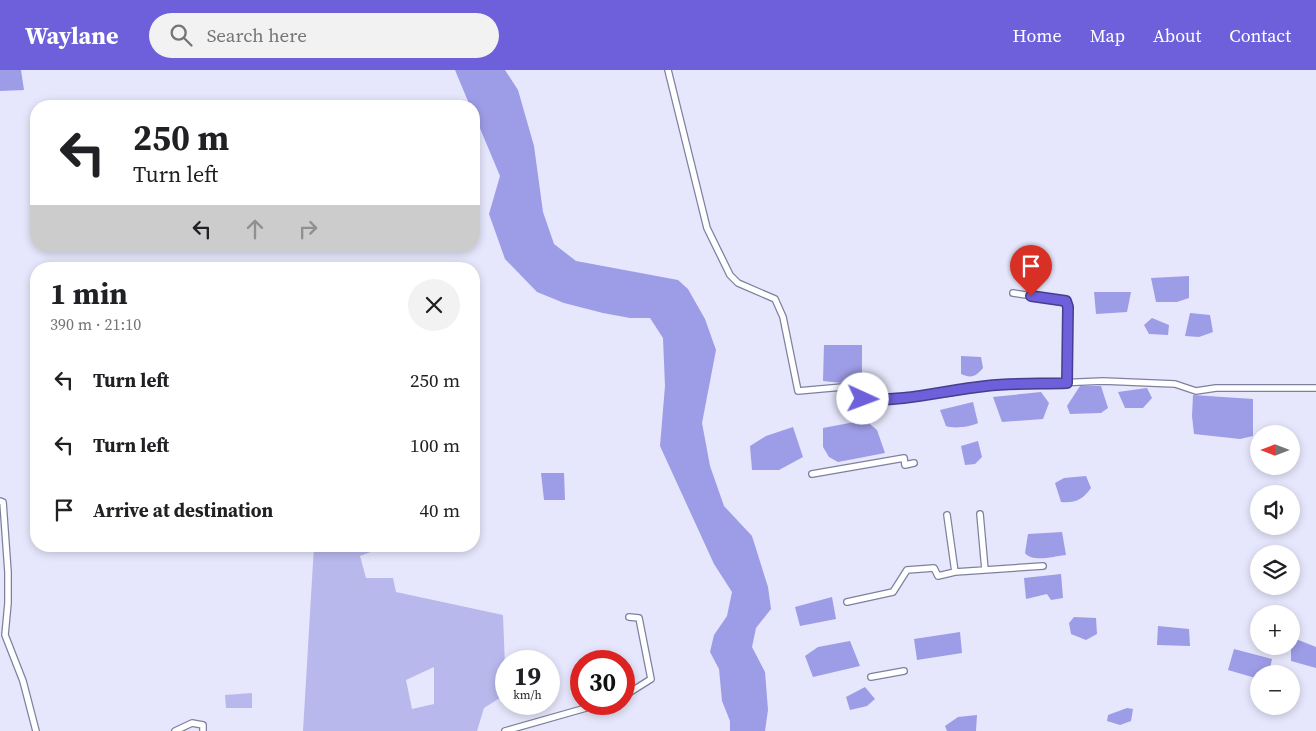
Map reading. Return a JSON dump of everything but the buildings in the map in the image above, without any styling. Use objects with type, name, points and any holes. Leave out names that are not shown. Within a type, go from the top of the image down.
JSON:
[{"type":"street","points":[[668,70],[702,212],[716,247],[730,275],[738,283],[775,299],[783,317],[798,391],[854,386],[860,390],[863,399],[882,400],[949,393],[985,386],[1133,381],[1175,384],[1196,391],[1216,388],[1316,388]]},
{"type":"street","points":[[1013,293],[1066,301],[1068,307],[1067,383]]},
{"type":"street","points":[[812,474],[904,458],[905,465],[914,463]]},
{"type":"street","points":[[0,501],[3,502],[8,572],[5,635],[22,681],[36,731]]},
{"type":"street","points":[[980,514],[984,570]]},
{"type":"street","points":[[946,515],[955,572]]},
{"type":"street","points":[[847,602],[893,592],[907,570],[934,568],[938,576],[955,572],[1043,566]]},
{"type":"street","points":[[629,617],[639,618],[651,680],[635,689]]},
{"type":"street","points":[[871,677],[904,671]]},
{"type":"street","points":[[505,731],[570,713]]},
{"type":"street","points":[[175,731],[192,723],[204,726],[203,731]]},
{"type":"shaded area","points":[[0,70],[21,70],[24,90],[0,91]]},
{"type":"shaded area","points":[[455,70],[505,70],[518,90],[534,146],[543,212],[554,244],[576,261],[678,280],[688,289],[705,319],[716,350],[702,423],[710,466],[724,506],[752,536],[768,587],[771,609],[756,628],[752,647],[765,672],[768,710],[765,731],[730,731],[730,721],[722,701],[719,669],[710,652],[714,635],[727,616],[732,592],[714,564],[660,446],[665,386],[663,338],[650,318],[630,318],[603,313],[564,303],[537,292],[505,259],[489,214],[500,176],[480,128],[480,100],[468,100]]},
{"type":"shaded area","points":[[1189,276],[1189,298],[1177,302],[1156,302],[1151,278]]},
{"type":"shaded area","points":[[1094,292],[1131,292],[1127,312],[1096,314]]},
{"type":"shaded area","points":[[1190,313],[1210,315],[1213,332],[1199,337],[1185,336]]},
{"type":"shaded area","points":[[1152,318],[1169,325],[1168,335],[1149,334],[1144,325]]},
{"type":"shaded area","points":[[824,345],[862,345],[862,380],[842,383],[823,381]]},
{"type":"shaded area","points":[[961,356],[981,357],[983,368],[974,376],[961,374]]},
{"type":"shaded area","points":[[1080,386],[1101,386],[1108,408],[1101,413],[1070,414],[1067,406]]},
{"type":"shaded area","points":[[1147,388],[1152,398],[1143,408],[1125,408],[1118,392]]},
{"type":"shaded area","points":[[1041,392],[1049,403],[1043,419],[1002,422],[993,397]]},
{"type":"shaded area","points":[[1193,395],[1253,399],[1253,425],[1250,425],[1250,437],[1240,439],[1194,434],[1192,416]]},
{"type":"shaded area","points":[[973,402],[978,423],[962,427],[946,426],[940,410]]},
{"type":"shaded area","points":[[865,420],[877,430],[885,453],[838,462],[829,457],[823,447],[823,428]]},
{"type":"shaded area","points":[[793,427],[803,457],[779,470],[752,470],[750,446],[766,436]]},
{"type":"shaded area","points":[[978,441],[982,457],[975,464],[965,465],[961,446]]},
{"type":"shaded area","points":[[541,473],[564,473],[565,500],[544,500]]},
{"type":"shaded area","points":[[1086,476],[1091,488],[1085,495],[1075,501],[1061,502],[1055,483],[1064,478]]},
{"type":"shaded area","points":[[1062,532],[1066,555],[1033,558],[1025,553],[1028,534]]},
{"type":"shaded area","points":[[314,552],[371,552],[360,556],[366,578],[393,578],[396,592],[503,615],[504,650],[495,650],[495,701],[484,708],[477,731],[303,731]],"holes":[[[434,667],[434,704],[412,709],[406,680]]]},
{"type":"shaded area","points":[[1061,574],[1063,598],[1051,600],[1047,594],[1026,599],[1024,578]]},
{"type":"shaded area","points":[[832,597],[836,619],[800,626],[795,607]]},
{"type":"shaded area","points":[[1074,617],[1096,618],[1097,634],[1086,640],[1071,634],[1069,623]]},
{"type":"shaded area","points":[[1158,626],[1189,629],[1190,646],[1157,645]]},
{"type":"shaded area","points":[[960,632],[962,653],[917,660],[914,639]]},
{"type":"shaded area","points":[[850,641],[860,666],[813,677],[805,656],[818,647]]},
{"type":"shaded area","points":[[1300,641],[1316,647],[1316,668],[1291,661],[1291,655],[1300,655]]},
{"type":"shaded area","points":[[1234,649],[1250,653],[1250,655],[1272,659],[1271,665],[1250,665],[1250,676],[1228,670]]},
{"type":"shaded area","points":[[865,687],[875,699],[867,706],[850,710],[846,697]]},
{"type":"shaded area","points":[[252,693],[252,708],[226,708],[225,695]]},
{"type":"shaded area","points":[[1127,708],[1133,709],[1131,721],[1120,725],[1107,721],[1108,715]]},
{"type":"shaded area","points":[[977,715],[976,731],[947,731],[945,726],[958,717]]},
{"type":"route","points":[[863,399],[882,400],[915,397],[985,386],[1067,383],[1068,307],[1066,301],[1031,296]]}]
